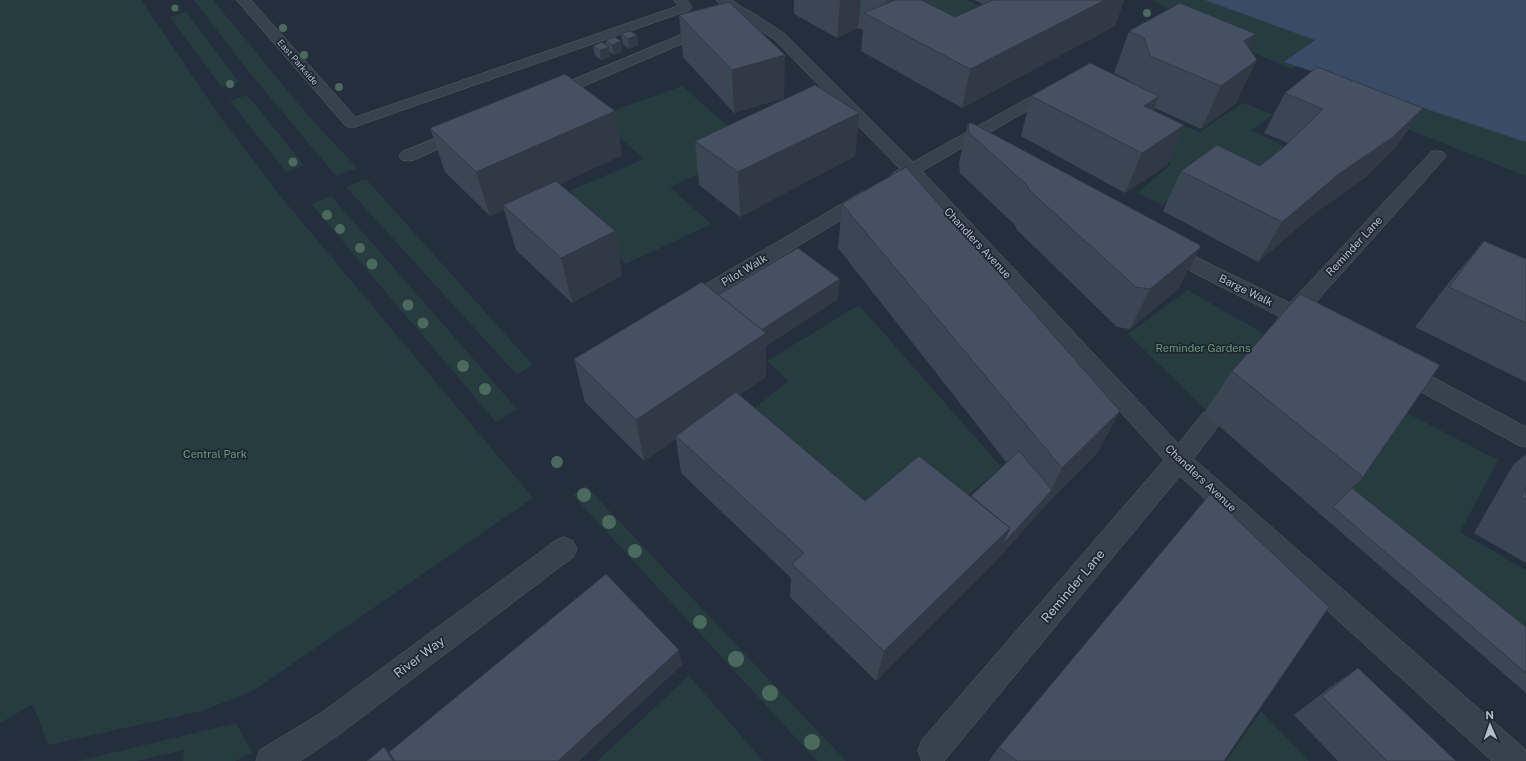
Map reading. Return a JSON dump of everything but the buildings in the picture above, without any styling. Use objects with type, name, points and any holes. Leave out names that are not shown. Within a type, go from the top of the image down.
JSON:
[{"type":"street","name":"East Parkside","points":[[244,0],[352,124]]},
{"type":"street","name":"Chandlers Avenue","points":[[723,0],[780,37],[911,170],[1179,460],[1515,761]]},
{"type":"street","points":[[539,100],[743,13]]},
{"type":"street","points":[[911,170],[1065,84]]},
{"type":"street","points":[[408,156],[474,128]]},
{"type":"street","points":[[969,137],[990,149]]},
{"type":"street","name":"Reminder Lane","points":[[1275,335],[1293,312],[1437,156]]},
{"type":"street","name":"Pilot Walk","points":[[673,313],[911,170]]},
{"type":"street","name":"Barge Walk","points":[[1148,238],[1203,269],[1293,312],[1327,331]]},
{"type":"street","points":[[1382,360],[1526,438]]},
{"type":"street","name":"Reminder Lane","points":[[932,751],[1179,460],[1211,419]]},
{"type":"street","name":"River Way","points":[[270,761],[282,756],[331,723],[564,549]]},
{"type":"lane","points":[[352,124],[686,7],[680,0]]},
{"type":"green space","name":"Central Park","points":[[0,0],[141,0],[223,121],[282,198],[533,498],[253,691],[202,711],[48,745],[33,704],[0,723]]},
{"type":"green space","points":[[194,0],[213,0],[305,112],[357,168],[336,176],[244,66]]},
{"type":"green space","points":[[919,0],[967,0],[1011,20],[948,49]]},
{"type":"green space","points":[[1154,0],[1443,0],[1526,20],[1526,176],[1379,118],[1384,96],[1296,66],[1292,69],[1236,46],[1227,52]]},
{"type":"green space","points":[[186,12],[239,82],[222,88],[170,17]]},
{"type":"green space","points":[[682,86],[727,125],[773,107],[801,128],[670,187],[711,224],[626,264],[560,195],[644,159],[596,117]]},
{"type":"green space","points":[[247,95],[304,165],[286,172],[230,101]]},
{"type":"green space","points":[[1243,103],[1273,115],[1251,130],[1286,147],[1231,196],[1198,181],[1162,205],[1137,193],[1171,164],[1139,145],[1164,117],[1199,132]]},
{"type":"green space","points":[[366,179],[533,365],[517,375],[346,187]]},
{"type":"green space","points":[[331,196],[517,409],[496,422],[311,204]]},
{"type":"green space","name":"Reminder Gardens","points":[[1187,290],[1270,337],[1207,411],[1128,334]]},
{"type":"green space","points":[[859,305],[1002,468],[949,510],[857,523],[743,417],[789,381],[767,361]]},
{"type":"green space","points":[[1405,412],[1498,460],[1460,532],[1526,570],[1526,680],[1332,519]]},
{"type":"green space","points":[[586,486],[846,761],[817,761],[573,495]]},
{"type":"green space","points":[[689,676],[763,761],[597,761]]},
{"type":"green space","points":[[1261,711],[1309,761],[1226,761]]},
{"type":"green space","points":[[236,723],[252,753],[235,761],[183,761],[184,750],[137,761],[78,761]]},
{"type":"water","points":[[1205,0],[1526,0],[1526,142],[1284,62],[1315,40]]}]
